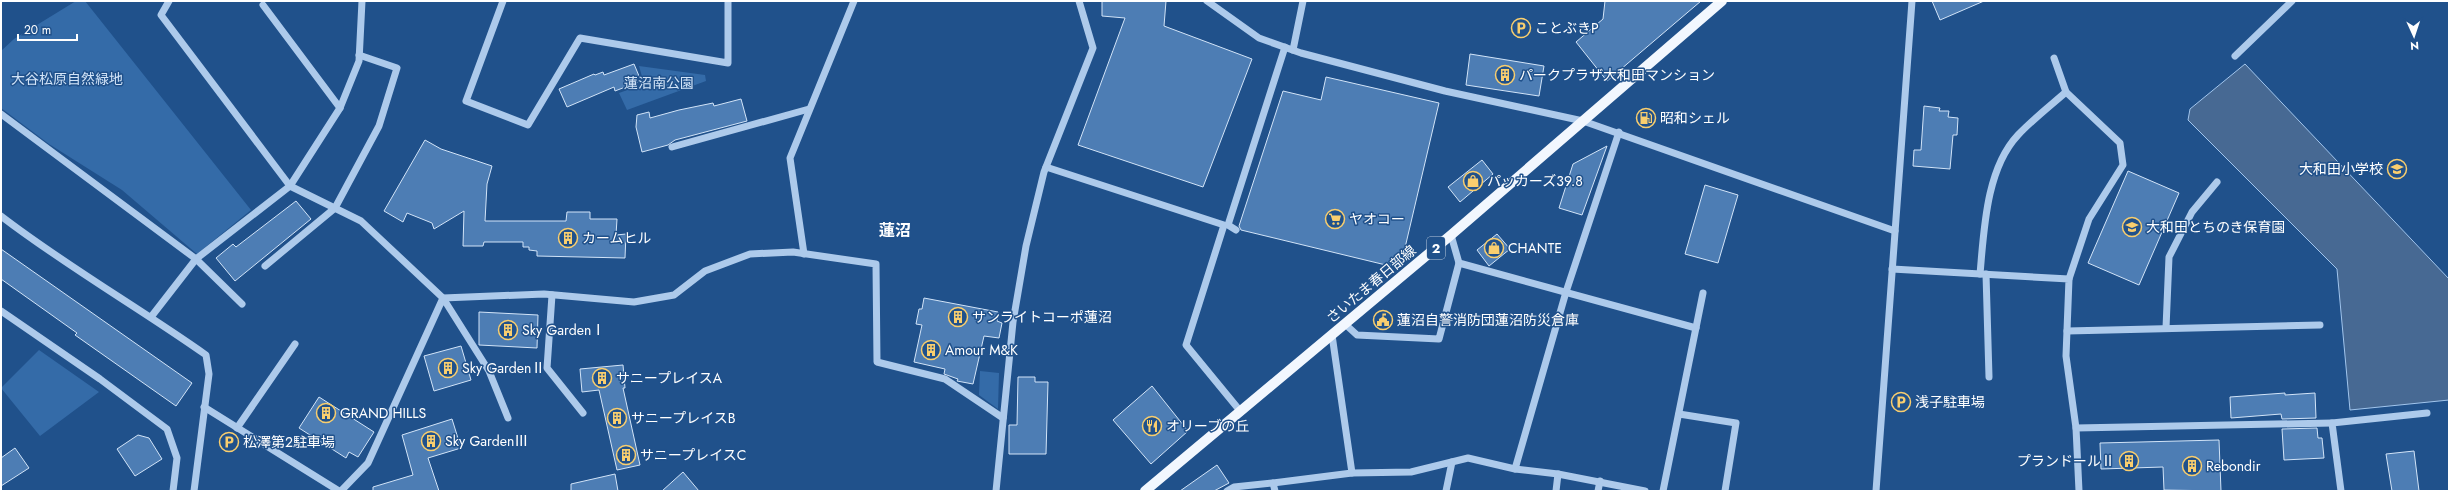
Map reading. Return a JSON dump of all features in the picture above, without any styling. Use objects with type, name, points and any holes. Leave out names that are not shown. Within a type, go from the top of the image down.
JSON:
[{"type":"main road","name":"さいたま春日部線","points":[[1146,491],[1450,236],[1722,1]]},
{"type":"street","points":[[169,1],[162,16],[290,186],[361,220],[444,298],[489,371],[508,418]]},
{"type":"street","points":[[151,317],[196,259],[290,186],[340,108],[359,61],[362,1]]},
{"type":"street","points":[[503,1],[466,101],[528,125],[580,38],[728,63],[728,1]]},
{"type":"street","points":[[804,254],[790,158],[854,1]]},
{"type":"street","points":[[996,491],[1013,322],[1026,246],[1046,167],[1093,48],[1079,1]]},
{"type":"street","points":[[1207,1],[1259,38],[1293,50],[1445,91],[1583,121],[1619,132],[1895,230]]},
{"type":"street","points":[[1293,50],[1303,1]]},
{"type":"street","points":[[1876,491],[1912,1]]},
{"type":"street","points":[[2235,56],[2292,1]]},
{"type":"street","points":[[263,5],[340,108]]},
{"type":"street","points":[[1236,230],[1228,225],[1285,47]]},
{"type":"street","points":[[265,266],[335,208],[379,126],[397,68],[359,55]]},
{"type":"street","points":[[2054,58],[2066,92],[2120,143],[2123,165],[2090,219],[2069,279],[2066,356],[2076,428],[2079,491]]},
{"type":"street","points":[[1988,377],[1983,274],[1987,207],[1996,170],[2017,136],[2066,92]]},
{"type":"street","points":[[672,147],[809,109]]},
{"type":"street","points":[[1,114],[196,259],[242,304]]},
{"type":"street","points":[[1515,469],[1566,292],[1619,132]]},
{"type":"street","points":[[1046,167],[1224,225],[1186,345],[1241,412]]},
{"type":"street","points":[[2166,328],[2169,257],[2192,212],[2217,182]]},
{"type":"street","points":[[1,216],[38,245],[151,317],[206,355],[208,374],[194,491]]},
{"type":"street","points":[[1345,324],[1357,335],[1439,339],[1459,263],[1450,236]]},
{"type":"street","points":[[444,298],[552,295],[634,302],[674,295],[705,271],[750,254],[793,252],[876,264],[877,362],[945,379],[1003,418]]},
{"type":"street","points":[[1459,263],[1696,328]]},
{"type":"street","points":[[1892,269],[2069,279]]},
{"type":"street","points":[[1663,491],[1703,293]]},
{"type":"street","points":[[552,295],[547,368],[583,413]]},
{"type":"street","points":[[204,407],[340,491],[368,462],[444,298]]},
{"type":"street","points":[[1,311],[100,379],[167,429],[177,458],[173,491]]},
{"type":"street","points":[[2067,331],[2320,324]]},
{"type":"street","points":[[1332,335],[1352,474]]},
{"type":"street","points":[[237,428],[295,344]]},
{"type":"street","points":[[2076,428],[2332,423],[2427,413]]},
{"type":"street","points":[[1679,414],[1736,423],[1725,491]]},
{"type":"street","points":[[2332,423],[2341,491]]},
{"type":"street","points":[[1227,491],[1234,487],[1352,474],[1411,472],[1468,458],[1515,469],[1558,474],[1645,491]]},
{"type":"street","points":[[1446,491],[1452,462]]},
{"type":"street","points":[[1556,491],[1558,474]]},
{"type":"street","points":[[1598,491],[1600,482]]},
{"type":"street","points":[[1273,483],[1275,491]]},
{"type":"green space","name":"大谷松原自然緑地","points":[[76,1],[85,1],[251,210],[197,254],[122,190],[49,144],[1,108],[1,51],[14,39]]},
{"type":"green space","name":"蓮沼南公園","points":[[639,66],[705,75],[706,81],[627,110],[619,93],[644,84]]},
{"type":"green space","points":[[39,350],[99,392],[40,436],[1,388]]},
{"type":"green space","points":[[980,371],[999,373],[998,409],[979,395]]},
{"type":"shaded area","points":[[2245,64],[2449,279],[2449,400],[2350,410],[2337,269],[2188,120],[2190,109]]},
{"type":"building","points":[[1102,1],[1166,1],[1164,26],[1252,59],[1203,187],[1078,145],[1125,18],[1102,16]]},
{"type":"building","points":[[1605,1],[1701,1],[1607,81],[1576,42],[1603,19]]},
{"type":"building","points":[[1932,1],[1984,1],[1940,20]]},
{"type":"building","name":"パークプラザ大和田マンション","points":[[1470,54],[1544,66],[1539,96],[1466,85]]},
{"type":"building","points":[[634,64],[639,76],[636,77],[638,82],[615,91],[614,87],[567,107],[559,89],[594,74],[603,72],[604,75]]},
{"type":"building","points":[[1326,77],[1439,103],[1404,252],[1390,266],[1241,230],[1239,226],[1283,91],[1321,100]]},
{"type":"building","points":[[741,99],[747,121],[675,140],[668,145],[642,152],[636,127],[637,115],[649,112],[650,118],[679,110],[713,103],[714,106]]},
{"type":"building","points":[[1924,106],[1940,108],[1939,111],[1949,111],[1948,117],[1958,118],[1957,135],[1953,135],[1950,169],[1913,166],[1914,150],[1921,150]]},
{"type":"building","points":[[425,140],[441,149],[492,166],[487,184],[485,221],[566,221],[567,212],[590,212],[590,219],[617,219],[616,235],[626,234],[625,258],[537,256],[537,251],[529,250],[529,247],[523,247],[523,242],[484,242],[483,246],[463,246],[464,211],[434,229],[432,223],[407,213],[403,222],[384,211]]},
{"type":"building","points":[[1607,146],[1582,215],[1559,208],[1573,164]]},
{"type":"building","points":[[1482,160],[1493,174],[1460,202],[1448,187]]},
{"type":"building","points":[[2128,171],[2179,193],[2139,285],[2088,263]]},
{"type":"building","points":[[1705,185],[1738,195],[1718,263],[1685,254]]},
{"type":"building","points":[[296,201],[311,219],[235,281],[216,258],[233,244],[236,247]]},
{"type":"building","points":[[1497,234],[1510,249],[1489,266],[1477,250]]},
{"type":"building","points":[[1,249],[192,383],[176,406],[75,335],[77,333],[1,279]]},
{"type":"building","points":[[924,298],[998,312],[997,321],[1002,323],[999,338],[984,336],[973,384],[957,381],[958,379],[944,374],[945,369],[914,362],[922,325],[916,324],[919,309],[922,309]]},
{"type":"building","name":"Sky GardenⅠ","points":[[479,312],[538,315],[537,348],[479,345]]},
{"type":"building","name":"Sky GardenⅡ","points":[[461,346],[471,380],[434,391],[424,356]]},
{"type":"building","points":[[623,365],[625,388],[623,388],[640,465],[617,470],[599,390],[582,392],[580,369]]},
{"type":"building","points":[[1018,377],[1035,377],[1035,382],[1048,382],[1046,454],[1009,454],[1009,425],[1017,425]]},
{"type":"building","points":[[1152,386],[1188,431],[1151,464],[1113,420]]},
{"type":"building","points":[[2285,393],[2285,395],[2315,393],[2316,418],[2282,419],[2281,414],[2231,418],[2230,397]]},
{"type":"building","name":"GRAND HILLS","points":[[319,397],[374,432],[358,457],[349,452],[346,458],[299,428]]},
{"type":"building","points":[[452,419],[461,448],[428,458],[439,491],[373,491],[373,487],[413,475],[402,435]]},
{"type":"building","points":[[2317,428],[2318,438],[2322,438],[2324,458],[2284,460],[2282,429]]},
{"type":"building","points":[[138,435],[149,438],[162,459],[135,476],[117,449]]},
{"type":"building","name":"Rebondir","points":[[2219,440],[2221,491],[2164,490],[2163,467],[2101,469],[2100,443]]},
{"type":"building","points":[[15,448],[29,468],[1,486],[1,458]]},
{"type":"building","points":[[2414,451],[2419,491],[2392,491],[2386,454]]},
{"type":"building","points":[[1217,465],[1229,483],[1214,491],[1180,491]]},
{"type":"building","points":[[683,472],[699,491],[662,491]]},
{"type":"building","points":[[615,474],[618,491],[571,491],[571,484]]},
{"type":"place","name":"ことぶきP","points":[[1521,28]]},
{"type":"place","name":"パークプラザ大和田マンション","points":[[1505,75]]},
{"type":"place","name":"昭和シェル","points":[[1646,118]]},
{"type":"place","name":"大和田小学校","points":[[2397,169]]},
{"type":"place","name":"パッカーズ39.8","points":[[1473,181]]},
{"type":"place","name":"ヤオコー","points":[[1335,219]]},
{"type":"place","name":"大和田とちのき保育園","points":[[2132,227]]},
{"type":"place","name":"カームヒル","points":[[568,238]]},
{"type":"place","name":"CHANTE","points":[[1494,248]]},
{"type":"place","name":"サンライトコーポ蓮沼","points":[[958,317]]},
{"type":"place","name":"蓮沼自警消防団蓮沼防災倉庫","points":[[1383,320]]},
{"type":"place","name":"Sky GardenⅠ","points":[[508,330]]},
{"type":"place","name":"Amour M&K","points":[[931,350]]},
{"type":"place","name":"Sky GardenⅡ","points":[[448,368]]},
{"type":"place","name":"サニープレイスA","points":[[602,378]]},
{"type":"place","name":"浅子駐車場","points":[[1901,402]]},
{"type":"place","name":"GRAND HILLS","points":[[326,413]]},
{"type":"place","name":"サニープレイスB","points":[[617,418]]},
{"type":"place","name":"オリーブの丘","points":[[1152,426]]},
{"type":"place","name":"Sky GardenⅢ","points":[[431,441]]},
{"type":"place","name":"松澤第2駐車場","points":[[229,442]]},
{"type":"place","name":"サニープレイスC","points":[[626,455]]},
{"type":"place","name":"プランドールⅡ","points":[[2129,461]]},
{"type":"place","name":"Rebondir","points":[[2192,466]]},
{"type":"district","name":"蓮沼","points":[[895,230]]}]
